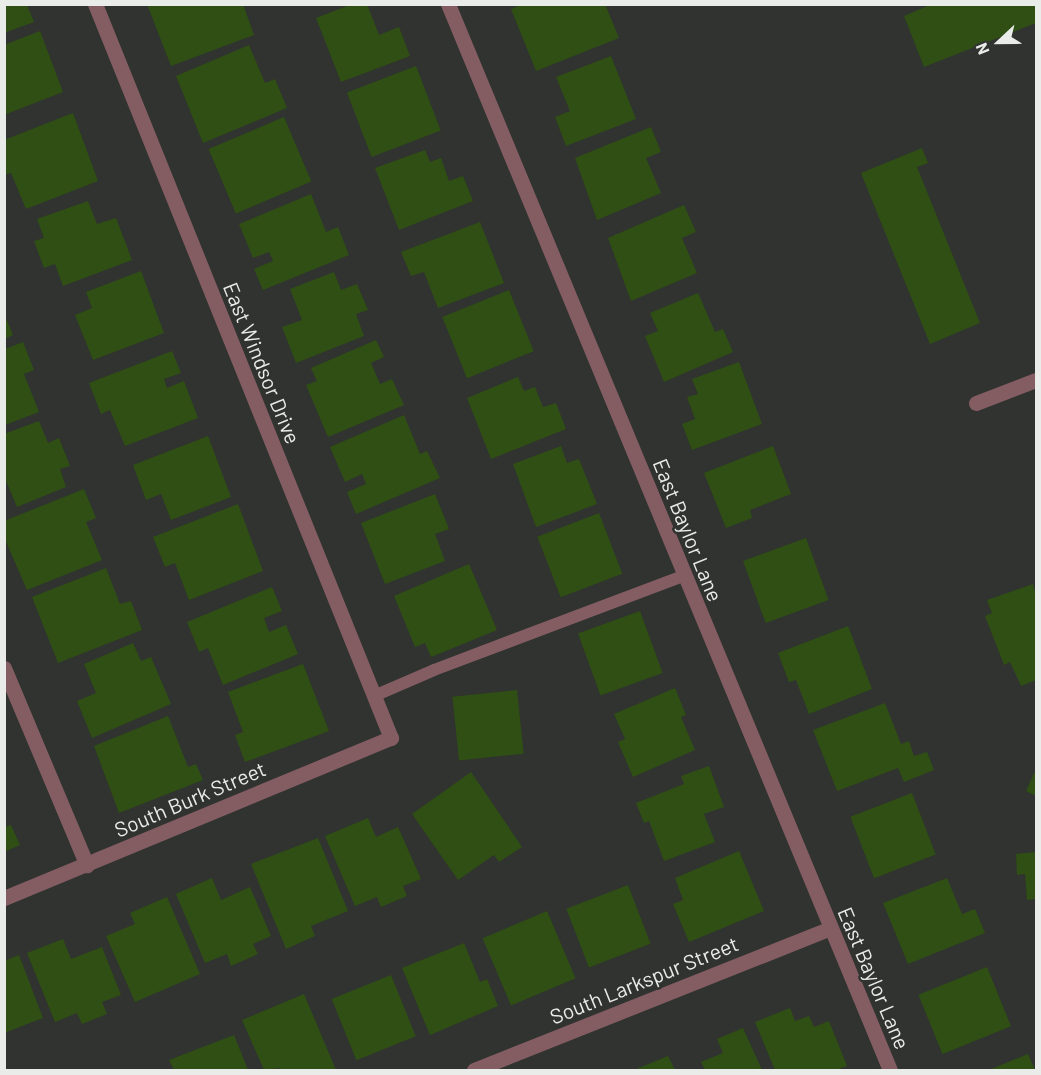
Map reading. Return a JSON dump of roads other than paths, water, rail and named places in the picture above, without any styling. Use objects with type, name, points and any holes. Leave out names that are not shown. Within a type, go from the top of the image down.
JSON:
[{"type":"street","name":"East Windsor Drive","points":[[95,4],[391,738]]},
{"type":"street","name":"East Baylor Lane","points":[[448,4],[890,1071]]},
{"type":"street","points":[[976,403],[1036,380]]},
{"type":"street","points":[[4,668],[87,864]]},
{"type":"street","name":"South Burk Street","points":[[4,898],[391,738]]},
{"type":"street","name":"South Larkspur Street","points":[[474,1071],[830,928]]},
{"type":"lane","points":[[374,696],[445,666],[685,575]]}]
